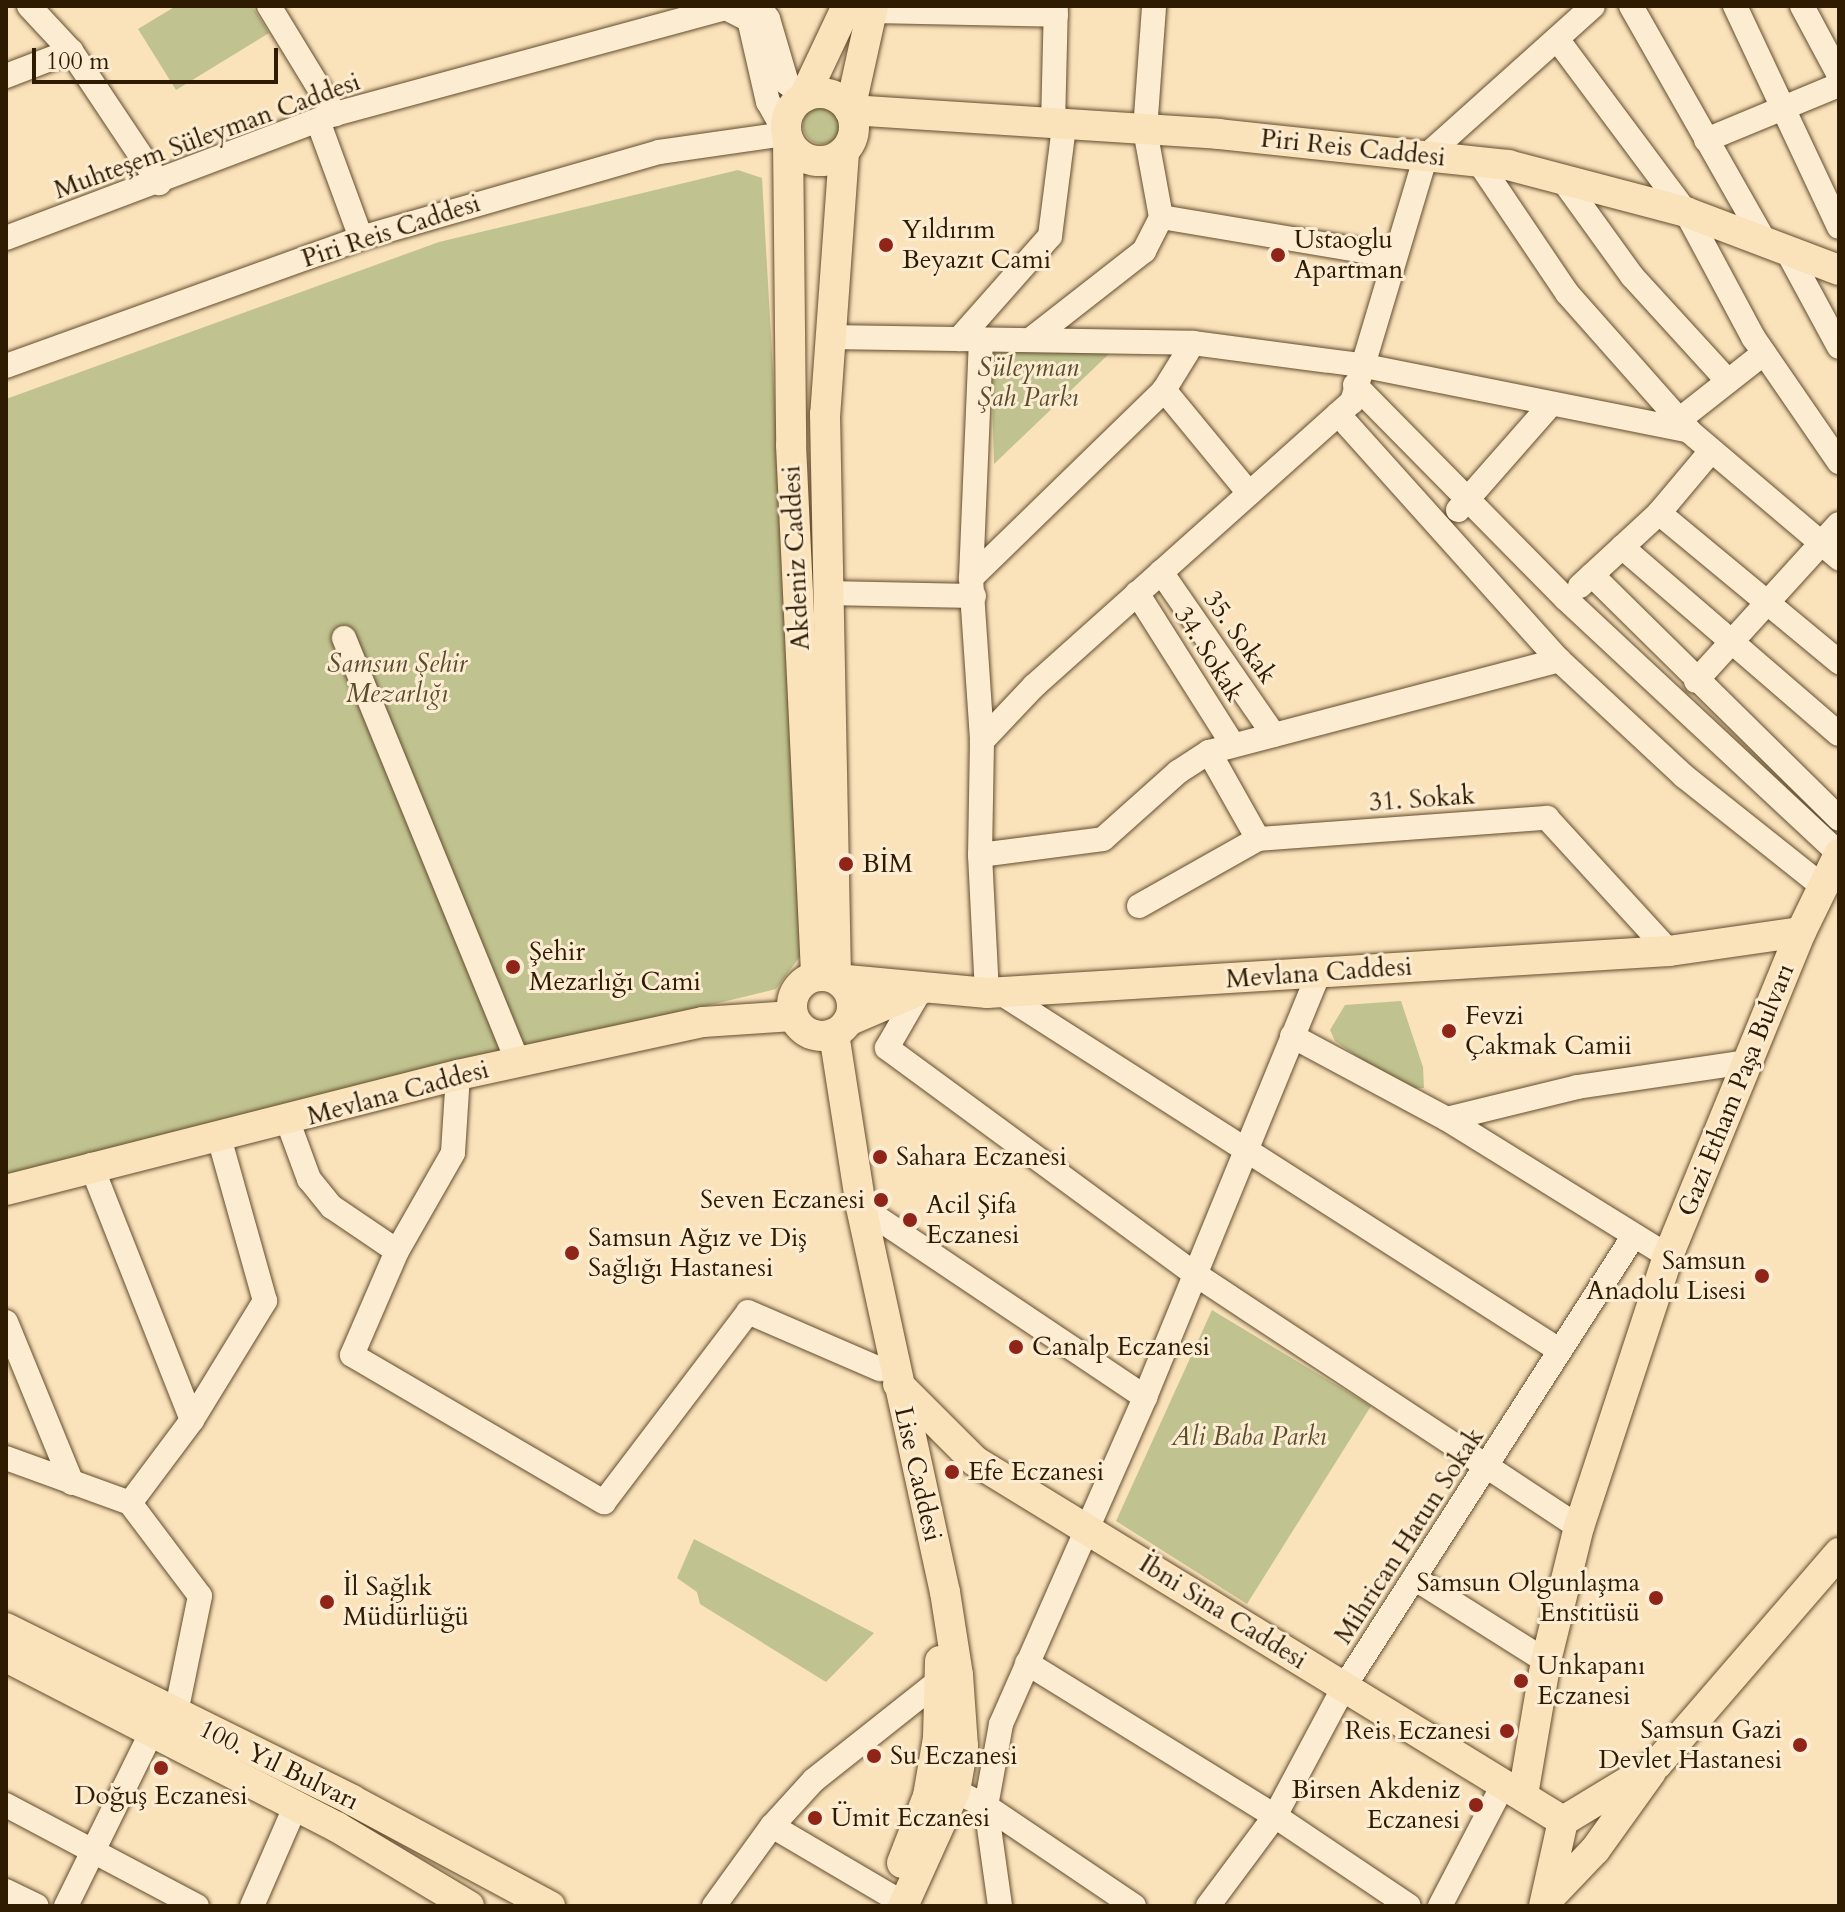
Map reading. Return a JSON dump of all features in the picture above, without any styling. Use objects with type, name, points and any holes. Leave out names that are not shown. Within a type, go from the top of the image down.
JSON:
[{"type":"main road","points":[[804,97],[825,93],[849,133],[816,162],[797,152],[787,136],[789,112],[804,97],[864,8]]},
{"type":"main road","name":"Akdeniz Caddesi","points":[[820,1008],[829,337],[864,8]]},
{"type":"main road","name":"Piri Reis Caddesi","points":[[849,133],[962,118],[1145,130],[1478,161],[1562,179],[1686,212],[1839,270]]},
{"type":"main road","name":"Akdeniz Caddesi","points":[[787,136],[791,445],[820,1008]]},
{"type":"main road","name":"Gazi Etham Paşa Bulvarı","points":[[1514,1789],[1579,1527],[1668,1256],[1801,932],[1839,854]]},
{"type":"main road","name":"Mevlana Caddesi","points":[[6,1190],[91,1165],[288,1122],[458,1075],[703,1022],[820,1008],[921,989],[993,993],[1669,951],[1801,932]]},
{"type":"main road","name":"Mevlana Caddesi","points":[[820,1008],[921,989]]},
{"type":"main road","name":"Lise Caddesi","points":[[820,1008],[861,1207],[889,1376],[945,1592],[963,1746],[955,1791],[901,1902]]},
{"type":"main road","name":"Lise Caddesi","points":[[820,1008],[941,1642],[938,1738],[928,1796],[901,1902]]},
{"type":"main road","name":"İbni Sina Caddesi","points":[[889,1376],[975,1461],[1563,1821]]},
{"type":"main road","points":[[1545,1903],[1595,1850],[1657,1764],[1839,1553]]},
{"type":"main road","name":"100. Yıl Bulvarı","points":[[6,1628],[164,1722],[295,1807],[469,1906]]},
{"type":"main road","name":"100. Yıl Bulvarı","points":[[6,1657],[164,1722],[550,1906]]},
{"type":"main road","points":[[1545,1903],[1563,1821],[1657,1764]]},
{"type":"street","points":[[29,6],[71,51],[159,183]]},
{"type":"street","points":[[269,6],[326,118],[361,238]]},
{"type":"street","points":[[1030,340],[1144,251],[1161,217],[1145,130],[1154,6]]},
{"type":"street","points":[[982,741],[1137,593],[1352,402],[1426,156],[1593,6]]},
{"type":"street","points":[[1631,6],[1706,140],[1839,347]]},
{"type":"street","points":[[1735,6],[1839,227]]},
{"type":"street","points":[[1802,6],[1836,62]]},
{"type":"street","name":"Muhteşem Süleyman Caddesi","points":[[6,238],[326,118],[726,8],[752,11]]},
{"type":"street","points":[[864,8],[1056,10],[1058,126],[1050,236],[970,339],[973,587],[982,741],[980,855],[993,993],[1559,1350]]},
{"type":"street","points":[[752,11],[768,19],[787,83],[804,97]]},
{"type":"street","points":[[752,11],[768,102],[787,136]]},
{"type":"street","points":[[1557,39],[1686,212],[1764,353],[1839,462]]},
{"type":"street","points":[[6,76],[71,51]]},
{"type":"street","points":[[1706,140],[1839,85]]},
{"type":"street","name":"Piri Reis Caddesi","points":[[6,366],[361,238],[659,152],[787,136]]},
{"type":"street","points":[[1478,161],[1567,293],[1684,426],[1831,552]]},
{"type":"street","points":[[1562,179],[1632,276],[1728,381]]},
{"type":"street","points":[[1161,217],[1395,256]]},
{"type":"street","points":[[829,337],[1193,343],[1358,375],[1684,426]]},
{"type":"street","points":[[826,593],[973,587],[1164,390],[1193,343]]},
{"type":"street","points":[[1684,426],[1728,381],[1764,353]]},
{"type":"street","points":[[1358,375],[1467,499],[1566,599],[1839,854]]},
{"type":"street","points":[[1164,390],[1249,493]]},
{"type":"street","points":[[1443,526],[1551,404]]},
{"type":"street","points":[[1338,414],[1443,526],[1559,660],[1684,776],[1825,888]]},
{"type":"street","points":[[1566,599],[1659,513],[1711,451]]},
{"type":"street","points":[[1659,513],[1839,662]]},
{"type":"street","points":[[1696,681],[1729,640],[1831,552],[1839,524]]},
{"type":"street","points":[[1622,547],[1839,734]]},
{"type":"street","name":"35. Sokak","points":[[1161,572],[1274,735]]},
{"type":"street","points":[[1592,575],[1839,819]]},
{"type":"street","name":"34. Sokak","points":[[1137,593],[1233,745]]},
{"type":"street","points":[[344,638],[518,1062]]},
{"type":"street","points":[[980,855],[1103,839],[1178,772],[1209,752],[1559,660]]},
{"type":"street","points":[[1209,752],[1258,839]]},
{"type":"street","name":"31. Sokak","points":[[1139,906],[1258,839],[1547,818],[1669,951]]},
{"type":"street","points":[[1000,1906],[986,1806],[1001,1724],[1085,1526],[1145,1397],[1192,1272],[1319,973]]},
{"type":"street","points":[[921,989],[887,1048],[1192,1272],[1579,1527]]},
{"type":"street","points":[[1292,1036],[1447,1119],[1668,1256]]},
{"type":"street","points":[[1447,1119],[1577,1087],[1746,1062]]},
{"type":"street","points":[[458,1075],[453,1153],[397,1251],[352,1355],[604,1502],[748,1312],[889,1376]]},
{"type":"street","points":[[288,1122],[309,1179],[332,1207],[397,1251]]},
{"type":"street","points":[[130,1503],[192,1420],[265,1301],[219,1137]]},
{"type":"street","points":[[91,1165],[192,1420]]},
{"type":"street","points":[[861,1207],[1145,1397]]},
{"type":"street","name":"Mihrican Hatun Sokak","points":[[1208,1906],[1275,1816],[1344,1687],[1489,1468],[1559,1350],[1633,1237]]},
{"type":"street","points":[[6,1322],[72,1483]]},
{"type":"street","points":[[6,1458],[130,1503],[200,1596],[164,1722],[66,1906]]},
{"type":"street","points":[[1414,1578],[1546,1661]]},
{"type":"street","points":[[1027,1663],[1275,1816],[1409,1906]]},
{"type":"street","points":[[714,1906],[772,1826],[814,1780],[939,1681]]},
{"type":"street","points":[[963,1746],[995,1764]]},
{"type":"street","points":[[1440,1906],[1514,1789]]},
{"type":"street","points":[[955,1791],[986,1806],[1134,1906]]},
{"type":"street","points":[[6,1805],[95,1848],[197,1906]]},
{"type":"street","points":[[252,1906],[295,1807]]},
{"type":"street","points":[[772,1826],[901,1902]]},
{"type":"street","points":[[6,1891],[37,1906]]},
{"type":"green space","points":[[176,6],[252,6],[269,33],[176,90],[138,29]]},
{"type":"green space","points":[[822,106],[835,112],[841,125],[835,138],[822,144],[809,138],[803,125],[809,112]]},
{"type":"green space","name":"Samsun Şehir Mezarlığı","points":[[738,170],[762,178],[801,955],[776,989],[6,1176],[6,399],[439,242]]},
{"type":"green space","name":"Süleyman Şah Parkı","points":[[998,346],[1113,350],[994,464],[991,357]]},
{"type":"green space","points":[[1401,1001],[1423,1067],[1424,1088],[1405,1089],[1335,1041],[1330,1030],[1345,1005]]},
{"type":"green space","name":"Ali Baba Parkı","points":[[1212,1310],[1371,1406],[1247,1604],[1116,1521]]},
{"type":"green space","points":[[694,1539],[874,1633],[826,1682],[700,1604],[697,1592],[677,1578]]},
{"type":"place","name":"Yıldırım Beyazıt Cami","points":[[886,245]]},
{"type":"place","name":"Ustaoglu Apartman","points":[[1278,255]]},
{"type":"place","name":"BİM","points":[[846,864]]},
{"type":"place","name":"Şehir Mezarlığı Cami","points":[[513,967]]},
{"type":"place","name":"Fevzi Çakmak Camii","points":[[1449,1031]]},
{"type":"place","name":"Sahara Eczanesi","points":[[880,1157]]},
{"type":"place","name":"Seven Eczanesi","points":[[881,1200]]},
{"type":"place","name":"Acil Şifa Eczanesi","points":[[910,1220]]},
{"type":"place","name":"Samsun Ağız ve Diş Sağlığı Hastanesi","points":[[572,1253]]},
{"type":"place","name":"Samsun Anadolu Lisesi","points":[[1762,1276]]},
{"type":"place","name":"Canalp Eczanesi","points":[[1016,1347]]},
{"type":"place","name":"Efe Eczanesi","points":[[952,1472]]},
{"type":"place","name":"Samsun Olgunlaşma Enstitüsü","points":[[1656,1598]]},
{"type":"place","name":"İl Sağlık Müdürlüğü","points":[[327,1602]]},
{"type":"place","name":"Unkapanı Eczanesi","points":[[1521,1681]]},
{"type":"place","name":"Reis Eczanesi","points":[[1507,1731]]},
{"type":"place","name":"Samsun Gazi Devlet Hastanesi","points":[[1800,1745]]},
{"type":"place","name":"Su Eczanesi","points":[[874,1756]]},
{"type":"place","name":"Doğuş Eczanesi","points":[[161,1768]]},
{"type":"place","name":"Birsen Akdeniz Eczanesi","points":[[1476,1805]]},
{"type":"place","name":"Ümit Eczanesi","points":[[815,1818]]}]
